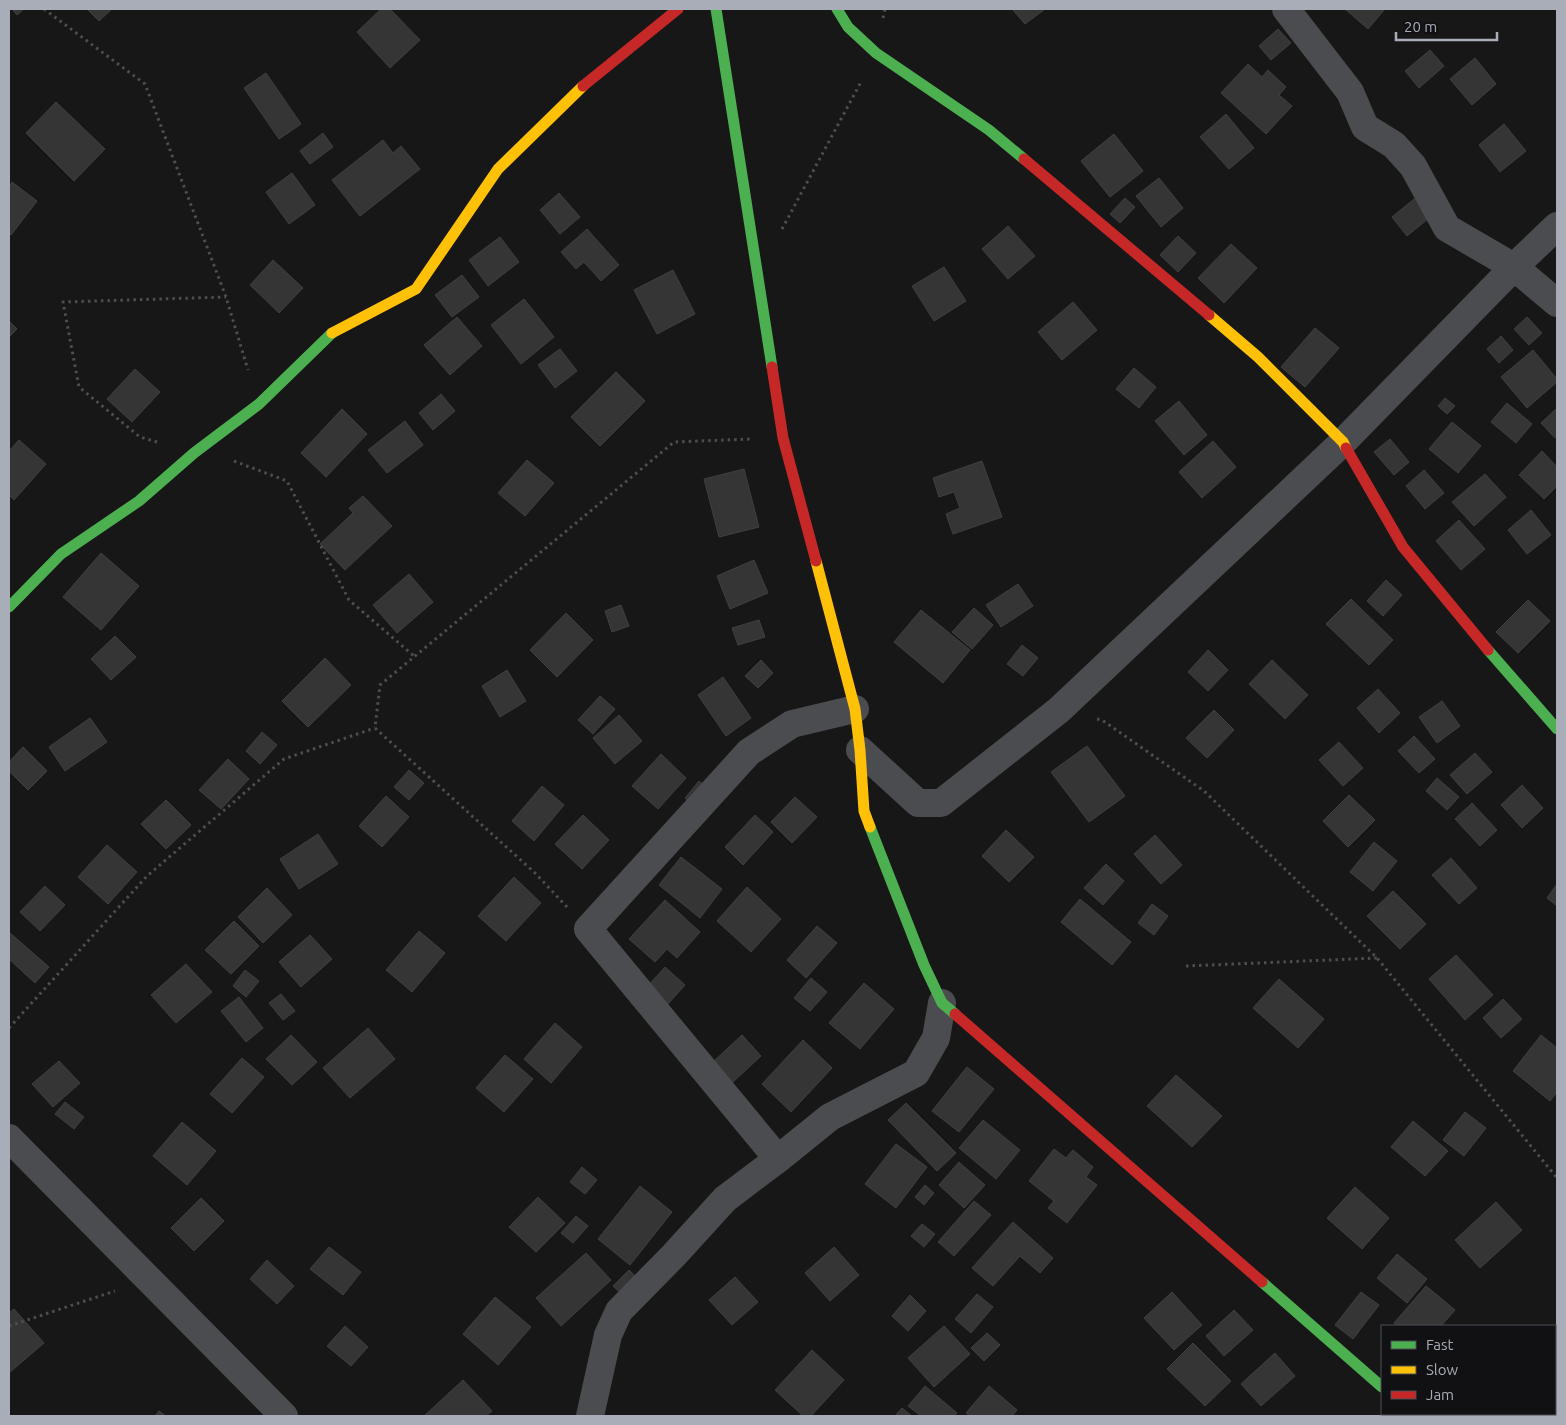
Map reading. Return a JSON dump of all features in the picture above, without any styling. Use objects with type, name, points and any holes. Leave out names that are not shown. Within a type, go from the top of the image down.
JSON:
[{"type":"street","points":[[9,607],[61,554],[139,501],[194,453],[259,404],[332,333],[416,289],[498,169],[579,90],[678,9]]},
{"type":"street","points":[[716,9],[783,438],[855,709],[864,811],[924,965],[942,1003],[1381,1386]]},
{"type":"street","points":[[837,9],[848,27],[876,53],[989,130],[1258,357],[1343,442],[1403,547],[1480,641],[1557,729]]},
{"type":"street","points":[[1286,9],[1350,92],[1365,127],[1394,145],[1413,166],[1447,228],[1514,267],[1557,303]]},
{"type":"street","points":[[860,750],[918,803],[941,803],[1059,710],[1343,442],[1514,267],[1557,226]]},
{"type":"street","points":[[778,1159],[588,929],[749,752],[792,724],[855,709]]},
{"type":"street","points":[[590,1416],[608,1335],[619,1311],[725,1199],[830,1117],[916,1073],[936,1038],[942,1003]]},
{"type":"street","points":[[9,1138],[284,1416]]},
{"type":"path","points":[[44,9],[145,84],[226,297],[259,404]]},
{"type":"path","points":[[782,229],[876,53],[885,9]]},
{"type":"path","points":[[226,297],[63,302],[79,387],[140,437],[194,453],[221,456],[287,481],[349,600],[414,656]]},
{"type":"path","points":[[375,728],[380,685],[674,442],[783,438]]},
{"type":"path","points":[[1059,710],[1102,720],[1204,791],[1377,958],[1557,1178]]},
{"type":"path","points":[[375,728],[536,873],[588,929]]},
{"type":"path","points":[[9,1028],[147,876],[284,759],[375,728]]},
{"type":"path","points":[[1186,966],[1377,958]]},
{"type":"path","points":[[9,1326],[149,1280]]},
{"type":"building","points":[[12,9],[24,9],[17,15]]},
{"type":"building","points":[[87,9],[112,9],[99,21]]},
{"type":"building","points":[[381,9],[390,9],[420,40],[390,68],[357,32]]},
{"type":"building","points":[[1012,9],[1045,9],[1025,24]]},
{"type":"building","points":[[1345,9],[1385,9],[1368,29]]},
{"type":"building","points":[[1278,29],[1291,43],[1271,60],[1259,46]]},
{"type":"building","points":[[1430,50],[1444,66],[1419,88],[1405,71]]},
{"type":"building","points":[[1475,58],[1496,84],[1472,105],[1450,79]]},
{"type":"building","points":[[1248,64],[1262,77],[1268,70],[1286,87],[1279,95],[1292,106],[1266,134],[1221,93]]},
{"type":"building","points":[[266,73],[301,124],[279,139],[244,88]]},
{"type":"building","points":[[56,102],[105,149],[74,181],[26,133]]},
{"type":"building","points":[[1226,114],[1254,148],[1229,169],[1200,137]]},
{"type":"building","points":[[1504,124],[1526,151],[1500,172],[1479,145]]},
{"type":"building","points":[[323,133],[333,147],[310,164],[300,151]]},
{"type":"building","points":[[1114,134],[1143,171],[1110,197],[1081,161]]},
{"type":"building","points":[[383,140],[393,153],[401,146],[420,169],[360,216],[332,180]]},
{"type":"building","points":[[292,173],[315,205],[289,224],[266,192]]},
{"type":"building","points":[[1159,178],[1183,208],[1161,227],[1136,196]]},
{"type":"building","points":[[12,182],[37,201],[11,235],[9,233],[9,187]]},
{"type":"building","points":[[559,193],[580,217],[560,234],[540,210]]},
{"type":"building","points":[[1419,195],[1434,214],[1407,236],[1392,217]]},
{"type":"building","points":[[1125,198],[1135,207],[1120,223],[1110,214]]},
{"type":"building","points":[[1008,226],[1035,256],[1008,279],[982,249]]},
{"type":"building","points":[[587,229],[619,265],[601,281],[584,262],[576,269],[561,252]]},
{"type":"building","points":[[1178,236],[1196,253],[1178,272],[1160,255]]},
{"type":"building","points":[[500,237],[519,262],[488,286],[469,260]]},
{"type":"building","points":[[1231,244],[1257,268],[1224,303],[1198,278]]},
{"type":"building","points":[[273,260],[303,288],[279,313],[250,285]]},
{"type":"building","points":[[944,267],[966,301],[934,321],[912,286]]},
{"type":"building","points":[[673,270],[695,314],[657,334],[634,290]]},
{"type":"building","points":[[462,275],[479,297],[452,317],[435,295]]},
{"type":"building","points":[[524,299],[554,337],[521,364],[491,325]]},
{"type":"building","points":[[1073,302],[1097,330],[1062,360],[1038,332]]},
{"type":"building","points":[[457,317],[482,346],[450,375],[424,345]]},
{"type":"building","points":[[1527,317],[1542,333],[1529,345],[1514,329]]},
{"type":"building","points":[[9,321],[17,329],[9,337]]},
{"type":"building","points":[[1315,328],[1339,348],[1305,387],[1281,367]]},
{"type":"building","points":[[1501,336],[1513,350],[1499,363],[1487,349]]},
{"type":"building","points":[[560,349],[577,371],[555,388],[538,365]]},
{"type":"building","points":[[1533,350],[1557,379],[1557,382],[1527,408],[1501,377]]},
{"type":"building","points":[[1134,368],[1156,387],[1139,408],[1116,389]]},
{"type":"building","points":[[135,369],[160,392],[132,422],[107,399]]},
{"type":"building","points":[[616,372],[645,401],[600,446],[571,417]]},
{"type":"building","points":[[441,394],[455,411],[433,430],[419,413]]},
{"type":"building","points":[[1445,398],[1455,406],[1447,414],[1438,406]]},
{"type":"building","points":[[1179,401],[1207,435],[1184,455],[1155,421]]},
{"type":"building","points":[[1507,403],[1532,424],[1516,443],[1491,422]]},
{"type":"building","points":[[1557,408],[1557,435],[1555,438],[1541,423]]},
{"type":"building","points":[[342,409],[367,434],[326,477],[301,453]]},
{"type":"building","points":[[405,421],[423,445],[387,473],[368,450]]},
{"type":"building","points":[[1452,422],[1481,446],[1458,473],[1429,449]]},
{"type":"building","points":[[1390,439],[1409,462],[1394,475],[1374,452]]},
{"type":"building","points":[[19,440],[46,464],[14,500],[9,495],[9,451]]},
{"type":"building","points":[[1213,441],[1236,467],[1202,498],[1179,472]]},
{"type":"building","points":[[1542,451],[1557,467],[1557,486],[1544,499],[1519,475]]},
{"type":"building","points":[[527,460],[554,483],[525,516],[498,493]]},
{"type":"building","points":[[982,461],[1002,517],[953,534],[946,514],[960,508],[954,492],[939,497],[933,478]]},
{"type":"building","points":[[744,469],[759,527],[719,537],[704,479]]},
{"type":"building","points":[[1424,470],[1444,493],[1425,509],[1406,486]]},
{"type":"building","points":[[1485,474],[1506,497],[1474,526],[1452,502]]},
{"type":"building","points":[[363,496],[392,526],[345,570],[320,544],[353,513],[349,508]]},
{"type":"building","points":[[1531,510],[1551,535],[1527,554],[1508,530]]},
{"type":"building","points":[[1459,520],[1485,549],[1461,570],[1436,541]]},
{"type":"building","points":[[101,553],[139,586],[101,630],[63,597]]},
{"type":"building","points":[[754,560],[768,593],[730,609],[717,576]]},
{"type":"building","points":[[409,574],[433,602],[397,633],[373,605]]},
{"type":"building","points":[[1386,580],[1402,595],[1383,616],[1367,601]]},
{"type":"building","points":[[1018,584],[1033,606],[1001,627],[986,605]]},
{"type":"building","points":[[1351,599],[1393,640],[1369,665],[1326,624]]},
{"type":"building","points":[[1528,600],[1550,621],[1518,653],[1496,632]]},
{"type":"building","points":[[621,605],[629,626],[612,632],[605,611]]},
{"type":"building","points":[[974,608],[993,625],[972,649],[952,632]]},
{"type":"building","points":[[921,610],[970,650],[943,683],[894,642]]},
{"type":"building","points":[[566,613],[593,640],[557,677],[530,650]]},
{"type":"building","points":[[759,620],[765,637],[738,645],[732,628]]},
{"type":"building","points":[[115,636],[136,657],[111,680],[91,659]]},
{"type":"building","points":[[1022,645],[1038,658],[1023,676],[1007,664]]},
{"type":"building","points":[[1208,650],[1228,670],[1208,691],[1188,672]]},
{"type":"building","points":[[325,658],[351,685],[308,727],[282,701]]},
{"type":"building","points":[[761,660],[773,673],[758,688],[745,676]]},
{"type":"building","points":[[1272,660],[1308,695],[1285,719],[1249,684]]},
{"type":"building","points":[[507,670],[526,701],[500,717],[482,686]]},
{"type":"building","points":[[723,677],[751,718],[726,736],[698,695]]},
{"type":"building","points":[[1378,689],[1400,713],[1379,733],[1357,708]]},
{"type":"building","points":[[600,696],[615,709],[593,734],[578,720]]},
{"type":"building","points":[[1442,701],[1460,726],[1437,743],[1419,717]]},
{"type":"building","points":[[1214,710],[1234,730],[1207,758],[1186,738]]},
{"type":"building","points":[[619,715],[642,741],[615,764],[593,738]]},
{"type":"building","points":[[90,718],[107,742],[65,771],[49,747]]},
{"type":"building","points":[[262,732],[277,745],[260,764],[246,751]]},
{"type":"building","points":[[1414,736],[1435,759],[1419,773],[1398,751]]},
{"type":"building","points":[[1339,742],[1363,768],[1343,786],[1319,760]]},
{"type":"building","points":[[1087,746],[1125,796],[1089,822],[1051,772]]},
{"type":"building","points":[[23,747],[47,771],[28,790],[9,771],[9,762]]},
{"type":"building","points":[[1475,753],[1492,772],[1467,794],[1450,775]]},
{"type":"building","points":[[661,754],[686,778],[658,809],[632,786]]},
{"type":"building","points":[[228,759],[249,779],[221,809],[199,790]]},
{"type":"building","points":[[409,770],[424,783],[409,800],[394,787]]},
{"type":"building","points":[[1437,778],[1459,797],[1447,810],[1426,791]]},
{"type":"building","points":[[699,781],[710,790],[696,807],[685,798]]},
{"type":"building","points":[[1522,785],[1543,808],[1522,828],[1501,805]]},
{"type":"building","points":[[542,786],[564,805],[534,841],[512,821]]},
{"type":"building","points":[[1349,795],[1375,820],[1348,847],[1323,821]]},
{"type":"building","points":[[386,796],[409,817],[382,847],[359,826]]},
{"type":"building","points":[[795,797],[817,817],[792,843],[771,822]]},
{"type":"building","points":[[166,800],[191,825],[166,849],[141,824]]},
{"type":"building","points":[[1472,803],[1497,830],[1480,846],[1455,819]]},
{"type":"building","points":[[583,815],[609,840],[582,869],[555,844]]},
{"type":"building","points":[[755,815],[773,832],[743,865],[725,847]]},
{"type":"building","points":[[1006,830],[1034,857],[1009,882],[982,856]]},
{"type":"building","points":[[318,834],[338,864],[299,889],[280,859]]},
{"type":"building","points":[[1155,835],[1182,865],[1161,884],[1134,854]]},
{"type":"building","points":[[1374,842],[1397,861],[1373,891],[1350,872]]},
{"type":"building","points":[[107,845],[137,872],[108,904],[78,877]]},
{"type":"building","points":[[681,857],[722,889],[700,918],[659,885]]},
{"type":"building","points":[[1451,858],[1477,888],[1459,904],[1432,875]]},
{"type":"building","points":[[1106,864],[1124,881],[1103,905],[1084,888]]},
{"type":"building","points":[[514,877],[541,903],[506,941],[478,916]]},
{"type":"building","points":[[1557,884],[1557,906],[1547,898]]},
{"type":"building","points":[[45,886],[65,905],[40,931],[20,912]]},
{"type":"building","points":[[747,887],[781,919],[751,952],[717,921]]},
{"type":"building","points":[[267,888],[292,915],[263,943],[238,917]]},
{"type":"building","points":[[1393,891],[1426,924],[1400,949],[1367,916]]},
{"type":"building","points":[[1080,899],[1131,942],[1112,965],[1061,922]]},
{"type":"building","points":[[665,900],[700,932],[677,958],[667,949],[655,962],[629,939]]},
{"type":"building","points":[[1152,904],[1168,916],[1154,935],[1138,923]]},
{"type":"building","points":[[234,921],[259,946],[231,974],[205,950]]},
{"type":"building","points":[[817,926],[837,943],[806,978],[787,960]]},
{"type":"building","points":[[419,931],[445,953],[412,992],[386,970]]},
{"type":"building","points":[[10,933],[49,967],[35,983],[9,959]]},
{"type":"building","points":[[310,935],[332,959],[301,987],[279,962]]},
{"type":"building","points":[[1456,955],[1493,995],[1465,1020],[1429,979]]},
{"type":"building","points":[[186,964],[212,992],[176,1023],[151,995]]},
{"type":"building","points":[[665,967],[685,985],[667,1005],[647,987]]},
{"type":"building","points":[[245,970],[259,981],[246,997],[233,986]]},
{"type":"building","points":[[811,978],[827,992],[810,1011],[794,998]]},
{"type":"building","points":[[1279,979],[1324,1019],[1298,1048],[1253,1008]]},
{"type":"building","points":[[864,983],[894,1009],[860,1049],[829,1023]]},
{"type":"building","points":[[281,994],[295,1011],[283,1020],[269,1003]]},
{"type":"building","points":[[239,997],[263,1028],[246,1042],[221,1011]]},
{"type":"building","points":[[1503,999],[1522,1019],[1501,1038],[1483,1018]]},
{"type":"building","points":[[555,1023],[582,1047],[551,1083],[524,1059]]},
{"type":"building","points":[[368,1028],[395,1059],[350,1098],[323,1068]]},
{"type":"building","points":[[291,1035],[317,1062],[292,1085],[266,1059]]},
{"type":"building","points":[[742,1035],[761,1056],[733,1082],[714,1061]]},
{"type":"building","points":[[1541,1035],[1557,1048],[1557,1092],[1550,1101],[1513,1071]]},
{"type":"building","points":[[803,1040],[832,1068],[791,1112],[762,1084]]},
{"type":"building","points":[[505,1055],[533,1079],[504,1112],[476,1088]]},
{"type":"building","points":[[242,1058],[264,1077],[232,1113],[210,1094]]},
{"type":"building","points":[[59,1061],[80,1083],[53,1107],[32,1084]]},
{"type":"building","points":[[967,1067],[994,1089],[959,1132],[932,1111]]},
{"type":"building","points":[[1176,1075],[1222,1116],[1192,1147],[1147,1106]]},
{"type":"building","points":[[65,1102],[84,1117],[74,1129],[55,1114]]},
{"type":"building","points":[[906,1103],[956,1153],[937,1171],[888,1120]]},
{"type":"building","points":[[1465,1112],[1486,1128],[1464,1156],[1443,1140]]},
{"type":"building","points":[[983,1120],[1020,1150],[996,1179],[959,1148]]},
{"type":"building","points":[[1413,1121],[1448,1151],[1425,1176],[1391,1147]]},
{"type":"building","points":[[182,1122],[216,1151],[187,1185],[153,1156]]},
{"type":"building","points":[[896,1144],[927,1167],[896,1208],[865,1184]]},
{"type":"building","points":[[1054,1149],[1066,1158],[1073,1150],[1093,1167],[1086,1177],[1097,1185],[1067,1223],[1048,1208],[1054,1201],[1029,1181]]},
{"type":"building","points":[[959,1162],[985,1185],[964,1208],[939,1185]]},
{"type":"building","points":[[582,1167],[597,1180],[585,1194],[570,1182]]},
{"type":"building","points":[[925,1185],[934,1193],[924,1205],[915,1197]]},
{"type":"building","points":[[640,1186],[672,1212],[630,1265],[598,1239]]},
{"type":"building","points":[[1355,1187],[1389,1218],[1362,1249],[1327,1218]]},
{"type":"building","points":[[538,1197],[565,1223],[536,1252],[509,1227]]},
{"type":"building","points":[[201,1198],[224,1221],[194,1251],[171,1228]]},
{"type":"building","points":[[974,1201],[991,1215],[954,1256],[938,1242]]},
{"type":"building","points":[[1496,1202],[1522,1230],[1480,1268],[1455,1240]]},
{"type":"building","points":[[576,1216],[588,1226],[573,1243],[561,1233]]},
{"type":"building","points":[[1013,1222],[1053,1258],[1040,1273],[1020,1256],[993,1286],[972,1268]]},
{"type":"building","points":[[922,1224],[935,1234],[924,1247],[911,1236]]},
{"type":"building","points":[[329,1247],[361,1272],[343,1295],[310,1269]]},
{"type":"building","points":[[834,1247],[859,1275],[830,1301],[805,1273]]},
{"type":"building","points":[[586,1253],[611,1280],[561,1326],[536,1298]]},
{"type":"building","points":[[1397,1254],[1427,1279],[1407,1303],[1377,1278]]},
{"type":"building","points":[[267,1260],[294,1286],[277,1304],[250,1279]]},
{"type":"building","points":[[629,1270],[639,1280],[624,1296],[613,1286]]},
{"type":"building","points":[[735,1277],[758,1302],[732,1325],[709,1300]]},
{"type":"building","points":[[1426,1286],[1455,1310],[1442,1325],[1397,1325],[1394,1323]]},
{"type":"building","points":[[1172,1292],[1202,1325],[1174,1350],[1144,1318]]},
{"type":"building","points":[[1361,1292],[1379,1305],[1353,1339],[1335,1325]]},
{"type":"building","points":[[977,1294],[993,1307],[971,1333],[955,1319]]},
{"type":"building","points":[[910,1295],[926,1311],[908,1331],[892,1316]]},
{"type":"building","points":[[495,1297],[531,1327],[498,1365],[463,1334]]},
{"type":"building","points":[[14,1309],[44,1343],[9,1373],[9,1313]]},
{"type":"building","points":[[1234,1310],[1253,1330],[1224,1356],[1206,1336]]},
{"type":"building","points":[[345,1326],[368,1347],[351,1366],[327,1346]]},
{"type":"building","points":[[944,1326],[970,1354],[934,1387],[908,1358]]},
{"type":"building","points":[[987,1333],[1000,1345],[984,1361],[971,1348]]},
{"type":"building","points":[[1193,1343],[1231,1381],[1205,1406],[1167,1369]]},
{"type":"building","points":[[812,1350],[844,1380],[811,1416],[803,1416],[775,1390]]},
{"type":"building","points":[[1275,1353],[1295,1376],[1261,1406],[1241,1384]]},
{"type":"building","points":[[463,1380],[492,1411],[486,1416],[424,1416]]},
{"type":"building","points":[[925,1386],[957,1413],[954,1416],[921,1416],[908,1406]]},
{"type":"building","points":[[989,1386],[1017,1410],[1012,1416],[970,1416],[966,1413]]},
{"type":"building","points":[[902,1408],[912,1416],[895,1416]]},
{"type":"building","points":[[159,1411],[166,1416],[155,1416]]},
{"type":"traffic: fast","points":[[716,9],[772,367]]},
{"type":"traffic: fast","points":[[837,9],[848,27],[876,53],[989,130],[1024,159]]},
{"type":"traffic: fast","points":[[9,607],[61,554],[139,501],[194,453],[259,404],[332,333]]},
{"type":"traffic: fast","points":[[1488,650],[1557,729]]},
{"type":"traffic: fast","points":[[870,827],[924,965],[942,1003],[955,1014]]},
{"type":"traffic: fast","points":[[1262,1282],[1381,1386]]},
{"type":"traffic: slow","points":[[332,333],[416,289],[498,169],[583,86]]},
{"type":"traffic: slow","points":[[1209,315],[1258,357],[1343,442],[1346,448]]},
{"type":"traffic: slow","points":[[816,561],[855,709],[864,811],[870,827]]},
{"type":"traffic: jam","points":[[583,86],[678,9]]},
{"type":"traffic: jam","points":[[1024,159],[1209,315]]},
{"type":"traffic: jam","points":[[772,367],[783,438],[816,561]]},
{"type":"traffic: jam","points":[[1346,448],[1403,547],[1488,650]]},
{"type":"traffic: jam","points":[[955,1014],[1262,1282]]}]
